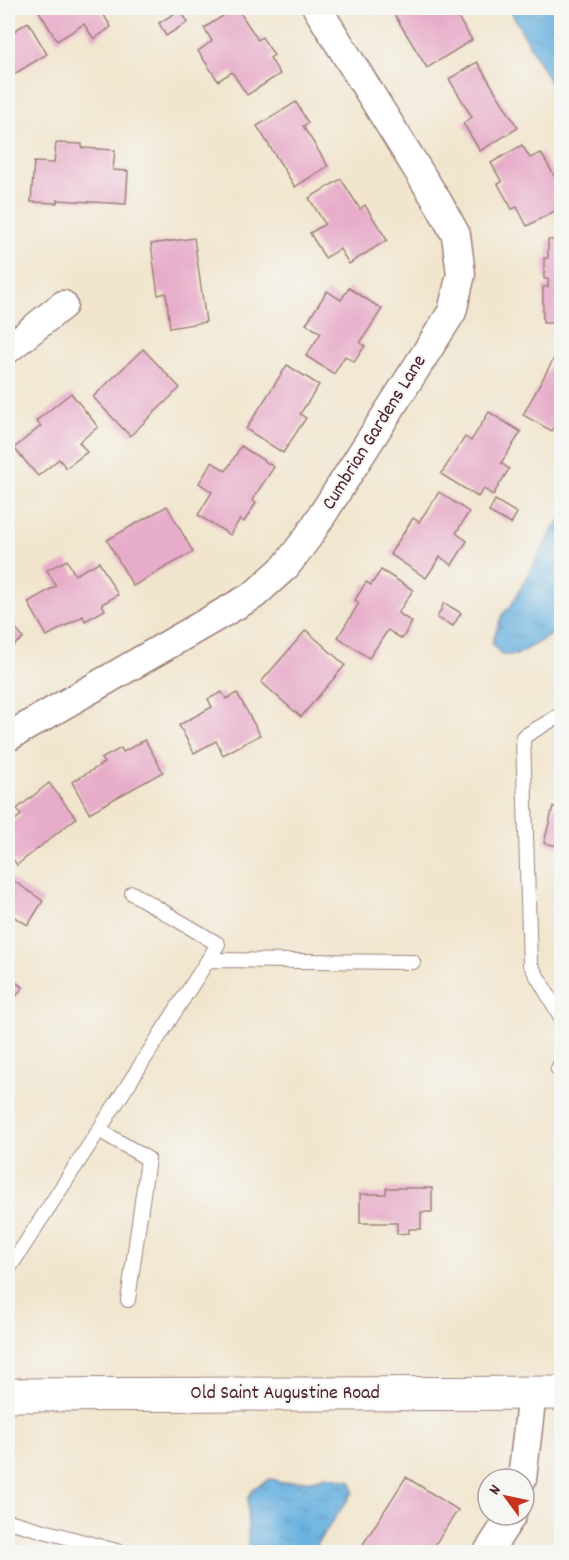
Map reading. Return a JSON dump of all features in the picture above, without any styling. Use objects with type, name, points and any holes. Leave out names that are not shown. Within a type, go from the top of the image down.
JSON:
[{"type":"main road","name":"Old Saint Augustine Road","points":[[8,1395],[547,1393]]},
{"type":"street","name":"Cumbrian Gardens Lane","points":[[8,737],[254,595],[286,566],[308,537],[452,312],[461,274],[456,236],[439,204],[317,8]]},
{"type":"street","points":[[8,349],[63,305]]},
{"type":"street","points":[[525,1467],[547,1393]]},
{"type":"street","points":[[488,1552],[504,1527]]},
{"type":"lane","points":[[561,714],[523,737],[530,964],[561,1019]]},
{"type":"lane","points":[[8,1270],[218,944],[132,892]]},
{"type":"lane","points":[[208,960],[413,962]]},
{"type":"lane","points":[[561,1060],[558,1069],[561,1073]]},
{"type":"lane","points":[[99,1130],[148,1159],[128,1300]]},
{"type":"lane","points":[[8,1521],[120,1552]]},
{"type":"water","points":[[509,8],[561,8],[561,102]]},
{"type":"water","points":[[561,520],[561,627],[516,655],[502,655],[492,643],[502,615],[511,606],[554,528]]},
{"type":"water","points":[[326,1476],[351,1481],[353,1492],[311,1552],[248,1552],[248,1499],[254,1488],[270,1479],[280,1483]]},
{"type":"building","points":[[37,8],[109,8],[102,12],[111,27],[94,39],[84,24],[57,41]]},
{"type":"building","points":[[235,8],[258,40],[262,37],[274,55],[270,58],[280,74],[247,95],[232,72],[218,81],[198,51],[212,41],[204,28]]},
{"type":"building","points":[[452,8],[472,40],[427,68],[391,9]]},
{"type":"building","points":[[180,10],[188,22],[166,36],[159,23]]},
{"type":"building","points":[[28,22],[47,54],[8,78],[8,35]]},
{"type":"building","points":[[477,62],[518,128],[480,151],[463,123],[472,117],[449,79]]},
{"type":"building","points":[[296,102],[308,123],[303,126],[328,166],[295,187],[257,126]]},
{"type":"building","points":[[56,143],[82,144],[82,148],[115,150],[113,170],[128,171],[126,204],[57,200],[57,203],[31,202],[34,162],[54,163]]},
{"type":"building","points":[[522,145],[530,158],[541,153],[562,189],[562,207],[527,226],[517,207],[512,209],[498,184],[502,182],[491,163]]},
{"type":"building","points":[[341,179],[360,209],[365,205],[387,240],[349,264],[340,249],[325,258],[310,233],[325,224],[309,198]]},
{"type":"building","points":[[194,238],[206,322],[170,328],[166,293],[158,295],[151,244]]},
{"type":"building","points":[[548,240],[562,240],[562,323],[543,323],[543,287],[548,287],[548,279],[544,279],[544,258],[548,258]]},
{"type":"building","points":[[349,288],[382,309],[360,343],[365,346],[354,362],[345,356],[334,374],[306,356],[321,333],[306,324],[327,291],[341,300]]},
{"type":"building","points":[[143,349],[180,388],[130,436],[93,397]]},
{"type":"building","points":[[558,351],[562,353],[562,413],[552,431],[523,415]]},
{"type":"building","points":[[287,365],[319,385],[300,414],[306,418],[283,453],[246,429]]},
{"type":"building","points":[[71,393],[98,427],[79,442],[87,452],[66,468],[59,459],[38,476],[14,448],[41,426],[36,421]]},
{"type":"building","points":[[489,412],[521,432],[501,463],[509,469],[493,495],[484,489],[478,497],[441,474],[465,437],[471,441]]},
{"type":"building","points":[[241,446],[274,467],[252,500],[256,503],[244,522],[240,519],[230,535],[198,515],[212,492],[199,483],[212,462],[226,471]]},
{"type":"building","points":[[439,492],[469,512],[456,533],[467,541],[452,565],[440,557],[426,578],[390,554],[413,518],[419,522]]},
{"type":"building","points":[[495,500],[517,513],[511,524],[489,512]]},
{"type":"building","points":[[167,506],[193,552],[133,586],[107,540]]},
{"type":"building","points":[[67,560],[75,575],[99,562],[118,595],[102,604],[105,610],[85,621],[83,616],[47,636],[28,602],[56,586],[47,570]]},
{"type":"building","points":[[381,570],[413,590],[398,613],[412,622],[402,639],[388,630],[369,658],[338,637],[359,603],[355,600],[366,582],[371,585]]},
{"type":"building","points":[[444,603],[461,613],[453,626],[437,618]]},
{"type":"building","points":[[8,618],[23,638],[8,650]]},
{"type":"building","points":[[306,630],[345,665],[301,717],[261,682]]},
{"type":"building","points":[[222,692],[226,699],[237,693],[260,735],[223,755],[216,741],[194,753],[179,725],[212,707],[208,699]]},
{"type":"building","points":[[145,740],[163,772],[89,813],[72,782],[104,763],[101,759],[121,748],[123,752]]},
{"type":"building","points":[[49,783],[76,818],[17,865],[8,852],[8,826],[21,815],[17,809]]},
{"type":"building","points":[[553,807],[562,809],[562,847],[544,843]]},
{"type":"building","points":[[8,877],[43,901],[28,925],[11,915],[8,920]]},
{"type":"building","points":[[10,979],[23,987],[14,999],[8,995]]},
{"type":"building","points":[[386,1188],[432,1188],[432,1212],[421,1212],[421,1229],[409,1229],[409,1233],[397,1234],[397,1223],[360,1223],[360,1194],[386,1194]]},
{"type":"building","points":[[406,1477],[458,1510],[430,1552],[358,1552]]}]
